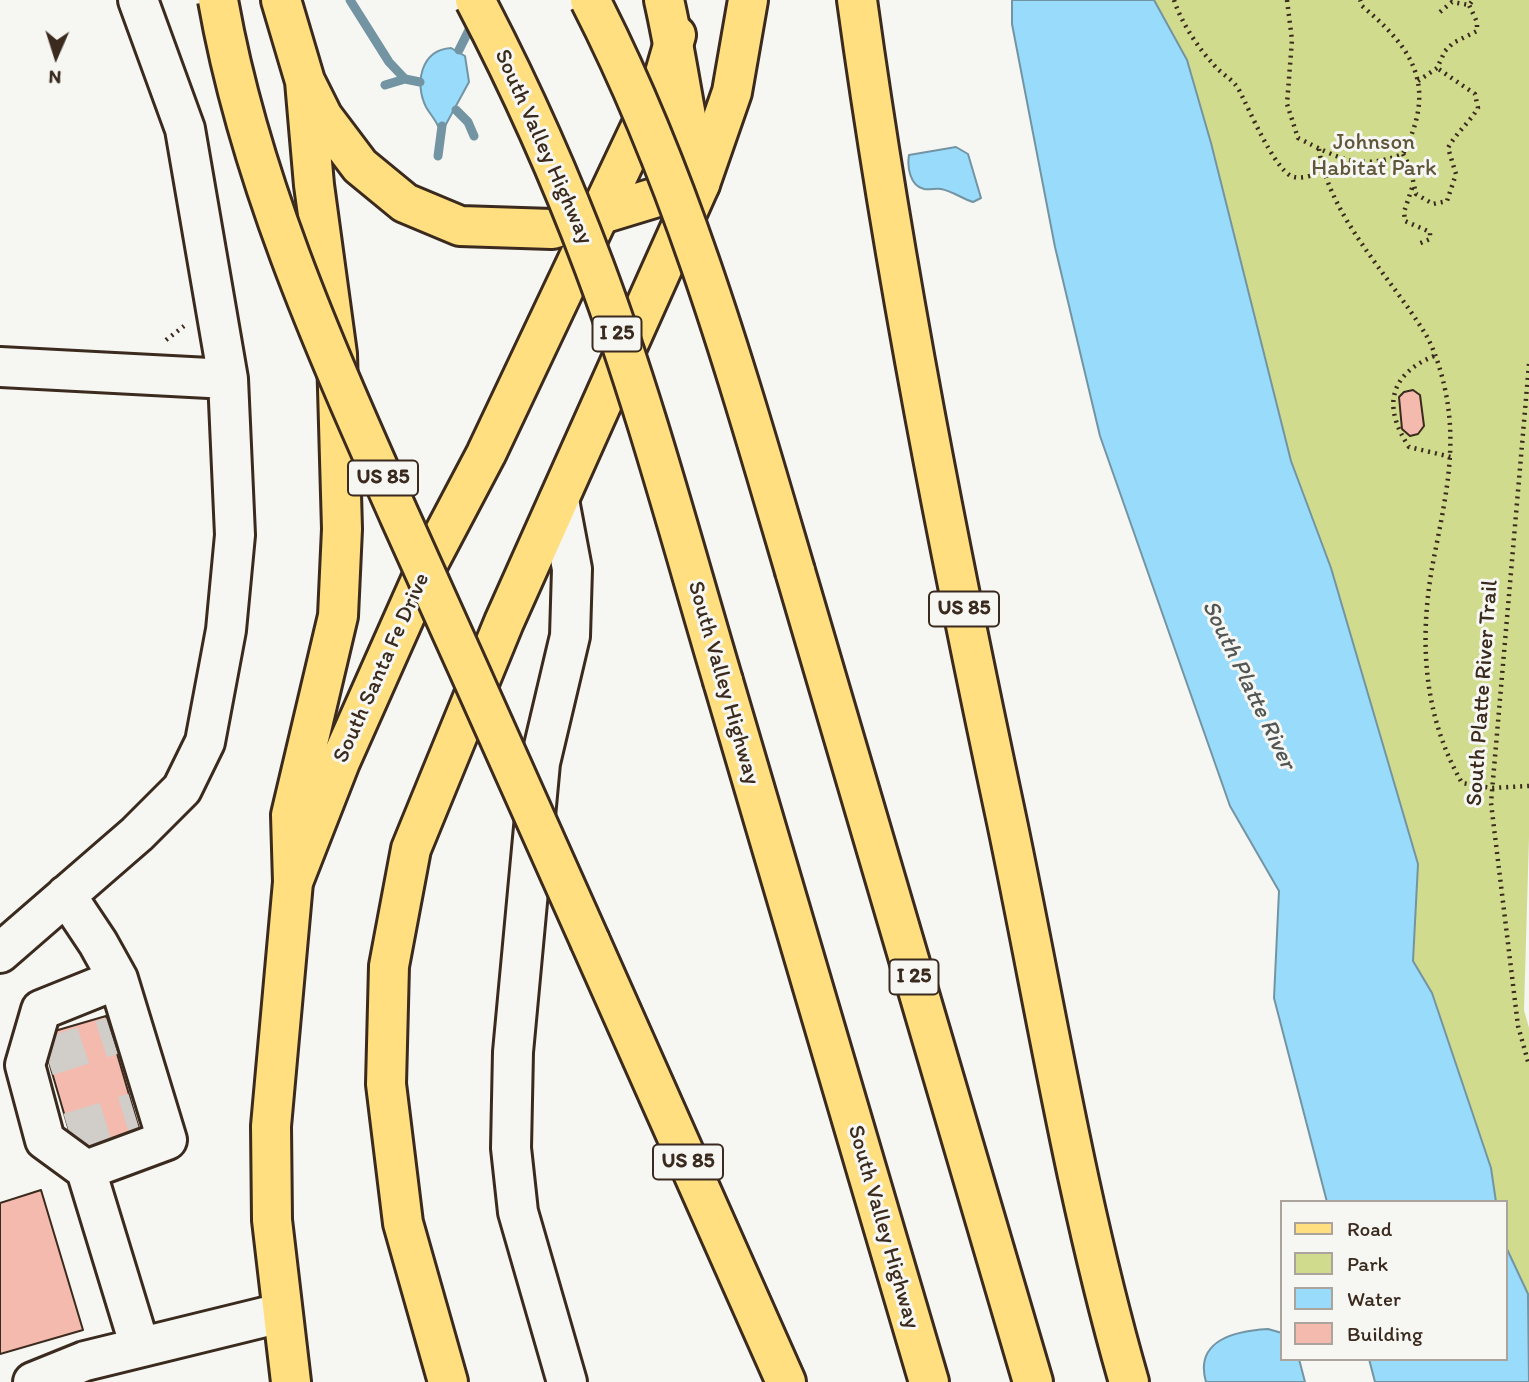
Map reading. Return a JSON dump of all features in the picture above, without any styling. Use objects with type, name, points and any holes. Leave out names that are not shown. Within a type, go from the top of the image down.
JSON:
[{"type":"main road","name":"US 85","points":[[218,0],[255,152],[298,279],[379,469],[786,1382]]},
{"type":"main road","points":[[281,0],[305,81],[313,185],[337,354],[342,529],[338,616],[291,815],[293,882]]},
{"type":"main road","name":"South Valley Highway","points":[[475,0],[533,117],[595,268],[645,416],[929,1382]]},
{"type":"main road","name":"I 25","points":[[590,0],[640,110],[694,243],[739,380],[1032,1382]]},
{"type":"main road","points":[[663,0],[675,48],[686,128],[700,184]]},
{"type":"main road","name":"South Santa Fe Drive","points":[[291,1382],[272,1220],[271,1126],[293,882],[340,762],[429,562],[486,454],[663,80],[675,48],[679,0]]},
{"type":"main road","points":[[448,1382],[403,1223],[386,1084],[389,966],[411,849],[504,622],[700,184],[732,92],[748,0]]},
{"type":"main road","name":"US 85","points":[[857,0],[881,176],[990,751],[1076,1175],[1129,1382]]},
{"type":"main road","points":[[305,81],[336,137],[360,166],[405,203],[460,226],[552,229],[700,184]]},
{"type":"street","points":[[0,953],[137,834],[182,789],[205,742],[226,630],[234,535],[228,379],[185,130],[138,0]]},
{"type":"street","points":[[0,367],[228,379]]},
{"type":"street","points":[[559,500],[572,569],[570,636],[540,763],[513,1052],[511,1149],[517,1212],[567,1382]]},
{"type":"street","points":[[65,895],[98,943],[118,979],[123,1033],[145,1109],[167,1140],[86,1170]]},
{"type":"street","points":[[118,979],[41,1010],[36,1061],[57,1136],[86,1170],[140,1348]]},
{"type":"street","points":[[33,1382],[86,1361],[281,1313]]},
{"type":"path","points":[[1174,0],[1186,24],[1214,66],[1228,76],[1240,91],[1260,133],[1285,170],[1292,176],[1305,177],[1323,172]]},
{"type":"path","points":[[1287,0],[1292,40],[1287,104],[1298,138],[1335,157],[1378,163],[1403,154],[1416,130],[1420,98],[1418,81],[1406,48],[1362,6],[1360,0]]},
{"type":"path","points":[[1469,5],[1474,0]]},
{"type":"path","points":[[1440,12],[1452,2],[1469,5]]},
{"type":"path","points":[[1418,81],[1437,68],[1444,51],[1477,31],[1477,22],[1469,5]]},
{"type":"path","points":[[1403,154],[1410,167],[1416,194],[1433,204],[1447,201],[1456,174],[1448,148],[1478,108],[1475,94],[1437,68]]},
{"type":"path","points":[[1319,149],[1323,172],[1336,201],[1428,338],[1447,396],[1452,431],[1451,457],[1432,572],[1425,671],[1446,754],[1462,783],[1491,788],[1529,786]]},
{"type":"path","points":[[1413,187],[1404,212],[1405,221],[1430,232],[1430,239],[1416,245]]},
{"type":"path","points":[[1434,356],[1413,364],[1402,376],[1394,393],[1395,427],[1409,447],[1451,457]]},
{"type":"path","name":"South Platte River Trail","points":[[1529,364],[1491,788],[1503,918],[1518,1026],[1529,1065]]},
{"type":"green space","name":"Johnson Habitat Park","points":[[1154,0],[1529,0],[1529,837],[1524,1010],[1529,1028],[1529,1322],[1528,1294],[1508,1251],[1508,1200],[1496,1200],[1491,1168],[1432,993],[1413,961],[1418,864],[1331,568],[1291,461],[1211,143],[1187,60]]},
{"type":"water","name":"South Platte River","points":[[1012,0],[1154,0],[1187,60],[1211,143],[1291,461],[1331,568],[1418,864],[1413,961],[1432,993],[1491,1168],[1496,1200],[1326,1200],[1274,998],[1279,891],[1230,806],[1100,436],[1055,247],[1012,24]]},
{"type":"water","points":[[451,48],[465,56],[469,82],[445,126],[438,126],[422,98],[421,78],[427,61],[433,55]]},
{"type":"water","points":[[956,147],[968,154],[981,198],[973,202],[945,190],[919,187],[911,175],[909,155]]},
{"type":"water","points":[[1508,1251],[1528,1294],[1529,1382],[1375,1382],[1370,1361],[1508,1361]]},
{"type":"water","points":[[1268,1329],[1280,1332],[1280,1361],[1300,1361],[1305,1382],[1206,1382],[1206,1356],[1212,1347],[1220,1340],[1243,1332]]},
{"type":"building","points":[[1413,390],[1420,395],[1424,426],[1418,434],[1410,436],[1402,429],[1399,397],[1404,392]]},
{"type":"building","points":[[106,1016],[140,1132],[75,1151],[41,1035]]},
{"type":"building","points":[[41,1190],[83,1330],[0,1354],[0,1203]]},
{"type":"waterway","points":[[350,0],[389,62],[405,79]]},
{"type":"waterway","points":[[459,50],[474,20]]},
{"type":"waterway","points":[[385,85],[405,79],[420,82]]},
{"type":"waterway","points":[[456,110],[468,122],[474,136]]},
{"type":"waterway","points":[[438,156],[442,126]]},
{"type":"tunnel","points":[[47,1057],[112,1036]]},
{"type":"tunnel","points":[[69,1132],[134,1112]]}]
